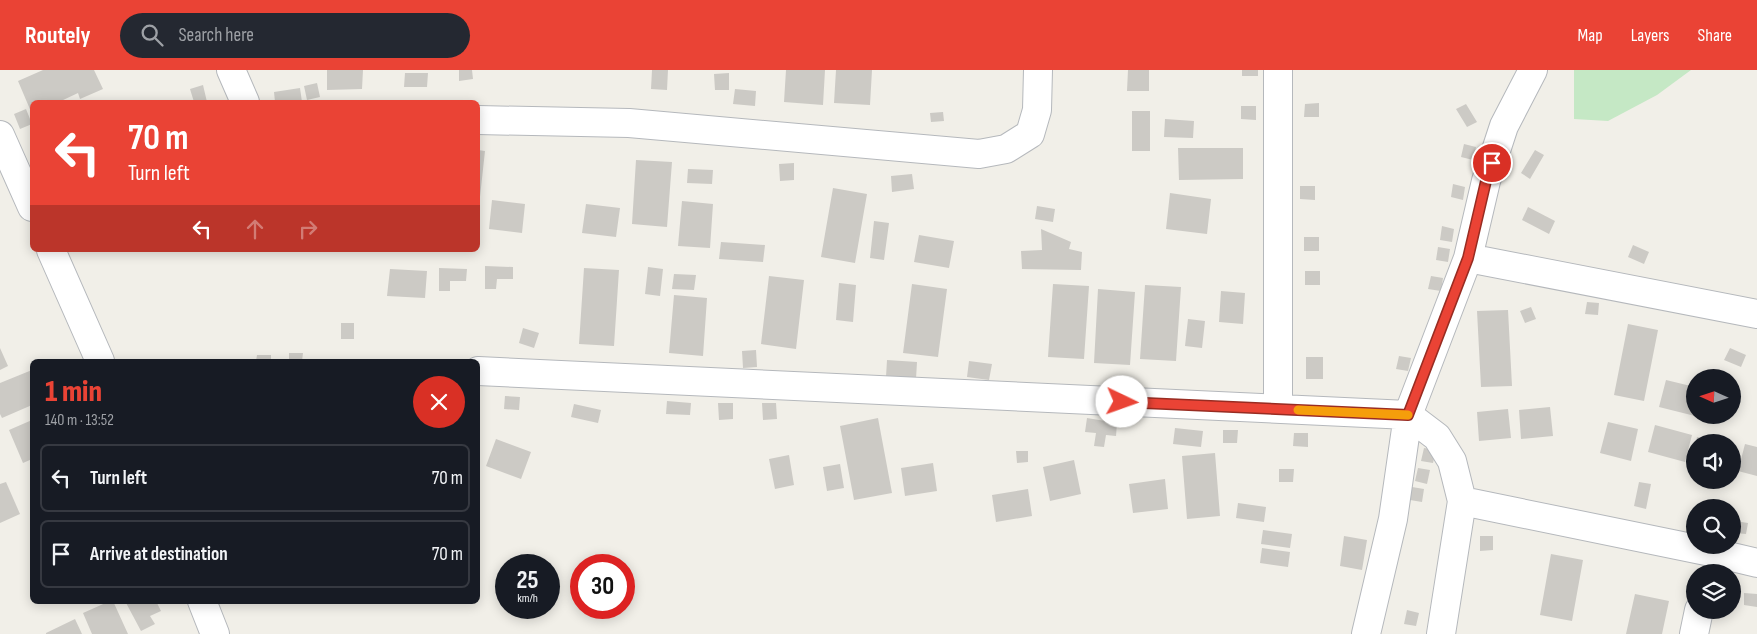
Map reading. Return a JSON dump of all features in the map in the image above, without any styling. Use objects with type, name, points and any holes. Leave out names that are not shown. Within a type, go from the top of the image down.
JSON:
[{"type":"street","points":[[231,70],[244,100]]},
{"type":"street","points":[[480,120],[629,123],[979,154],[1006,149],[1030,134],[1037,110],[1038,70]]},
{"type":"street","points":[[1278,70],[1278,409]]},
{"type":"street","points":[[1366,634],[1394,520],[1408,415],[1468,258],[1489,172],[1504,126],[1533,70]]},
{"type":"street","points":[[0,135],[30,202]]},
{"type":"street","points":[[52,252],[99,359]]},
{"type":"street","points":[[1468,258],[1757,314]]},
{"type":"street","points":[[480,371],[1408,415],[1437,437],[1452,461],[1462,501],[1441,634]]},
{"type":"street","points":[[1462,501],[1709,562],[1757,563]]},
{"type":"street","points":[[203,604],[216,634]]},
{"type":"street","points":[[1694,634],[1697,619]]},
{"type":"green space","points":[[1574,70],[1691,70],[1657,95],[1608,121],[1574,119]]},
{"type":"building","points":[[43,70],[94,70],[103,89],[80,99],[78,93],[63,100],[30,100],[30,109],[18,81]]},
{"type":"building","points":[[327,70],[363,70],[362,89],[327,90]]},
{"type":"building","points":[[459,70],[472,70],[473,79],[459,81]]},
{"type":"building","points":[[652,70],[668,70],[667,90],[651,89]]},
{"type":"building","points":[[786,70],[825,70],[823,105],[784,102]]},
{"type":"building","points":[[836,70],[872,70],[870,105],[834,103]]},
{"type":"building","points":[[1128,70],[1149,70],[1149,91],[1127,91]]},
{"type":"building","points":[[1242,70],[1258,70],[1258,76],[1242,76]]},
{"type":"building","points":[[405,73],[428,73],[427,87],[404,87]]},
{"type":"building","points":[[729,73],[729,90],[715,90],[714,74]]},
{"type":"building","points":[[317,83],[320,97],[307,100],[304,86]]},
{"type":"building","points":[[203,85],[207,100],[193,100],[190,89]]},
{"type":"building","points":[[300,88],[302,100],[275,100],[274,92]]},
{"type":"building","points":[[735,89],[756,91],[755,106],[733,104]]},
{"type":"building","points":[[1319,103],[1319,117],[1304,117],[1305,104]]},
{"type":"building","points":[[1466,104],[1477,122],[1467,127],[1456,109]]},
{"type":"building","points":[[1241,106],[1256,106],[1256,120],[1241,119]]},
{"type":"building","points":[[26,109],[30,125],[20,129],[14,114]]},
{"type":"building","points":[[1132,111],[1150,111],[1150,151],[1132,151]]},
{"type":"building","points":[[943,112],[944,121],[931,122],[930,113]]},
{"type":"building","points":[[1165,119],[1194,121],[1193,138],[1164,137]]},
{"type":"building","points":[[1464,144],[1476,147],[1473,160],[1461,157]]},
{"type":"building","points":[[1178,148],[1243,148],[1243,179],[1179,180]]},
{"type":"building","points":[[480,150],[485,151],[480,197]]},
{"type":"building","points":[[1535,150],[1544,155],[1530,179],[1521,173]]},
{"type":"building","points":[[636,160],[672,162],[667,227],[632,224]]},
{"type":"building","points":[[794,163],[794,180],[780,181],[779,164]]},
{"type":"building","points":[[688,169],[713,170],[712,184],[687,183]]},
{"type":"building","points":[[912,174],[914,189],[892,192],[891,176]]},
{"type":"building","points":[[1453,184],[1465,187],[1463,200],[1451,197]]},
{"type":"building","points":[[1300,186],[1315,186],[1315,200],[1300,199]]},
{"type":"building","points":[[833,188],[867,194],[855,263],[821,257]]},
{"type":"building","points":[[1170,193],[1211,199],[1207,234],[1166,229]]},
{"type":"building","points":[[492,200],[525,204],[522,233],[489,229]]},
{"type":"building","points":[[682,201],[713,204],[710,248],[678,246]]},
{"type":"building","points":[[586,204],[620,208],[616,237],[582,233]]},
{"type":"building","points":[[1037,206],[1055,209],[1053,222],[1035,219]]},
{"type":"building","points":[[1528,207],[1555,221],[1549,234],[1522,220]]},
{"type":"building","points":[[874,221],[889,223],[884,260],[870,258]]},
{"type":"building","points":[[1442,226],[1454,229],[1452,242],[1440,240]]},
{"type":"building","points":[[1041,229],[1071,242],[1069,249],[1082,252],[1081,270],[1022,269],[1021,251],[1042,250]]},
{"type":"building","points":[[919,235],[954,241],[949,268],[914,262]]},
{"type":"building","points":[[1304,237],[1319,237],[1319,251],[1304,251]]},
{"type":"building","points":[[721,242],[765,245],[763,262],[719,259]]},
{"type":"building","points":[[1633,245],[1649,252],[1644,264],[1628,257]]},
{"type":"building","points":[[1438,247],[1450,249],[1448,262],[1436,260]]},
{"type":"building","points":[[485,266],[513,267],[513,279],[497,279],[496,289],[485,289]]},
{"type":"building","points":[[648,267],[663,269],[660,296],[645,294]]},
{"type":"building","points":[[439,268],[467,269],[466,281],[450,281],[450,291],[439,291]]},
{"type":"building","points":[[584,268],[619,270],[614,346],[579,344]]},
{"type":"building","points":[[390,269],[427,271],[425,298],[387,296]]},
{"type":"building","points":[[1305,271],[1320,271],[1320,285],[1305,285]]},
{"type":"building","points":[[674,274],[696,275],[694,290],[672,289]]},
{"type":"building","points":[[769,276],[804,280],[796,349],[761,344]]},
{"type":"building","points":[[1431,276],[1443,278],[1441,291],[1428,289]]},
{"type":"building","points":[[839,283],[856,285],[853,322],[836,320]]},
{"type":"building","points":[[912,284],[947,289],[938,357],[903,353]]},
{"type":"building","points":[[1053,284],[1089,286],[1084,359],[1048,357]]},
{"type":"building","points":[[1145,285],[1181,287],[1176,361],[1140,359]]},
{"type":"building","points":[[1098,289],[1135,292],[1130,365],[1094,363]]},
{"type":"building","points":[[1221,291],[1245,293],[1243,324],[1219,322]]},
{"type":"building","points":[[674,295],[707,298],[703,356],[669,353]]},
{"type":"building","points":[[1587,302],[1599,303],[1598,315],[1585,314]]},
{"type":"building","points":[[1531,307],[1536,319],[1525,323],[1520,311]]},
{"type":"building","points":[[1508,310],[1512,386],[1481,387],[1477,311]]},
{"type":"building","points":[[1188,319],[1205,321],[1202,348],[1185,346]]},
{"type":"building","points":[[341,323],[354,323],[354,339],[341,339]]},
{"type":"building","points":[[1628,324],[1658,330],[1644,401],[1614,395]]},
{"type":"building","points":[[523,328],[539,333],[534,348],[519,343]]},
{"type":"building","points":[[0,348],[8,366],[0,370]]},
{"type":"building","points":[[1730,348],[1746,355],[1741,367],[1724,360]]},
{"type":"building","points":[[756,350],[757,367],[743,368],[742,351]]},
{"type":"building","points":[[289,353],[303,353],[302,359],[289,359]]},
{"type":"building","points":[[257,355],[271,355],[271,359],[256,359]]},
{"type":"building","points":[[1399,356],[1411,358],[1408,371],[1396,369]]},
{"type":"building","points":[[1306,357],[1323,357],[1323,379],[1306,379]]},
{"type":"building","points":[[887,360],[917,362],[916,379],[886,377]]},
{"type":"building","points":[[969,361],[992,364],[989,380],[967,377]]},
{"type":"building","points":[[30,371],[30,406],[2,418],[0,414],[0,383]]},
{"type":"building","points":[[1666,380],[1686,385],[1686,414],[1659,407]]},
{"type":"building","points":[[505,396],[520,397],[519,410],[504,409]]},
{"type":"building","points":[[667,401],[691,403],[690,415],[666,414]]},
{"type":"building","points":[[718,403],[733,403],[733,419],[719,420]]},
{"type":"building","points":[[762,403],[776,403],[777,419],[763,420]]},
{"type":"building","points":[[574,404],[601,410],[598,423],[571,417]]},
{"type":"building","points":[[1550,407],[1553,436],[1521,439],[1519,410]]},
{"type":"building","points":[[1508,409],[1511,438],[1479,441],[1477,412]]},
{"type":"building","points":[[878,418],[892,493],[854,500],[840,426]]},
{"type":"building","points":[[1087,418],[1117,423],[1116,436],[1106,435],[1104,447],[1094,446],[1096,433],[1085,432]]},
{"type":"building","points":[[30,421],[30,460],[23,463],[9,430]]},
{"type":"building","points":[[1608,422],[1638,429],[1631,461],[1600,453]]},
{"type":"building","points":[[1655,425],[1688,434],[1686,434],[1685,462],[1648,452]]},
{"type":"building","points":[[1175,428],[1203,431],[1201,447],[1173,444]]},
{"type":"building","points":[[1223,430],[1238,430],[1237,443],[1223,443]]},
{"type":"building","points":[[1294,433],[1308,433],[1308,447],[1293,446]]},
{"type":"building","points":[[496,439],[531,452],[521,479],[486,466]]},
{"type":"building","points":[[1745,444],[1757,447],[1757,476],[1741,472],[1741,459]]},
{"type":"building","points":[[1424,448],[1436,450],[1433,463],[1421,461]]},
{"type":"building","points":[[1016,451],[1028,451],[1028,462],[1017,463]]},
{"type":"building","points":[[1215,453],[1220,516],[1187,519],[1182,456]]},
{"type":"building","points":[[789,455],[794,485],[775,489],[769,459]]},
{"type":"building","points":[[1074,460],[1081,494],[1050,501],[1043,467]]},
{"type":"building","points":[[933,463],[937,491],[905,496],[901,468]]},
{"type":"building","points":[[840,464],[844,488],[827,491],[823,467]]},
{"type":"building","points":[[1418,468],[1430,470],[1427,484],[1415,481]]},
{"type":"building","points":[[1279,469],[1294,469],[1293,482],[1279,482]]},
{"type":"building","points":[[1165,479],[1168,509],[1133,513],[1129,484]]},
{"type":"building","points":[[6,482],[20,514],[0,523],[0,484]]},
{"type":"building","points":[[1639,482],[1651,484],[1646,509],[1634,506]]},
{"type":"building","points":[[1412,487],[1424,489],[1422,502],[1410,500]]},
{"type":"building","points":[[1028,489],[1032,516],[996,522],[992,495]]},
{"type":"building","points":[[1238,503],[1266,507],[1264,522],[1236,518]]},
{"type":"building","points":[[1741,522],[1748,523],[1746,534],[1741,534]]},
{"type":"building","points":[[1263,530],[1292,534],[1290,548],[1261,544]]},
{"type":"building","points":[[1344,536],[1367,540],[1362,570],[1340,566]]},
{"type":"building","points":[[1480,536],[1493,536],[1493,550],[1480,551]]},
{"type":"building","points":[[1262,548],[1290,552],[1288,567],[1260,563]]},
{"type":"building","points":[[1551,554],[1583,560],[1572,621],[1540,615]]},
{"type":"building","points":[[1744,593],[1757,594],[1757,607],[1744,605]]},
{"type":"building","points":[[1635,594],[1669,601],[1662,634],[1626,634]]},
{"type":"building","points":[[103,604],[114,604],[128,634],[92,634],[83,613]]},
{"type":"building","points":[[127,604],[158,604],[161,611],[150,616],[155,624],[141,631]]},
{"type":"building","points":[[1407,610],[1419,613],[1416,626],[1404,624]]},
{"type":"building","points":[[75,619],[82,634],[46,634],[46,633]]},
{"type":"slow traffic","points":[[1298,410],[1408,415]]},
{"type":"route","points":[[1122,402],[1408,415],[1468,258],[1492,163]]}]
